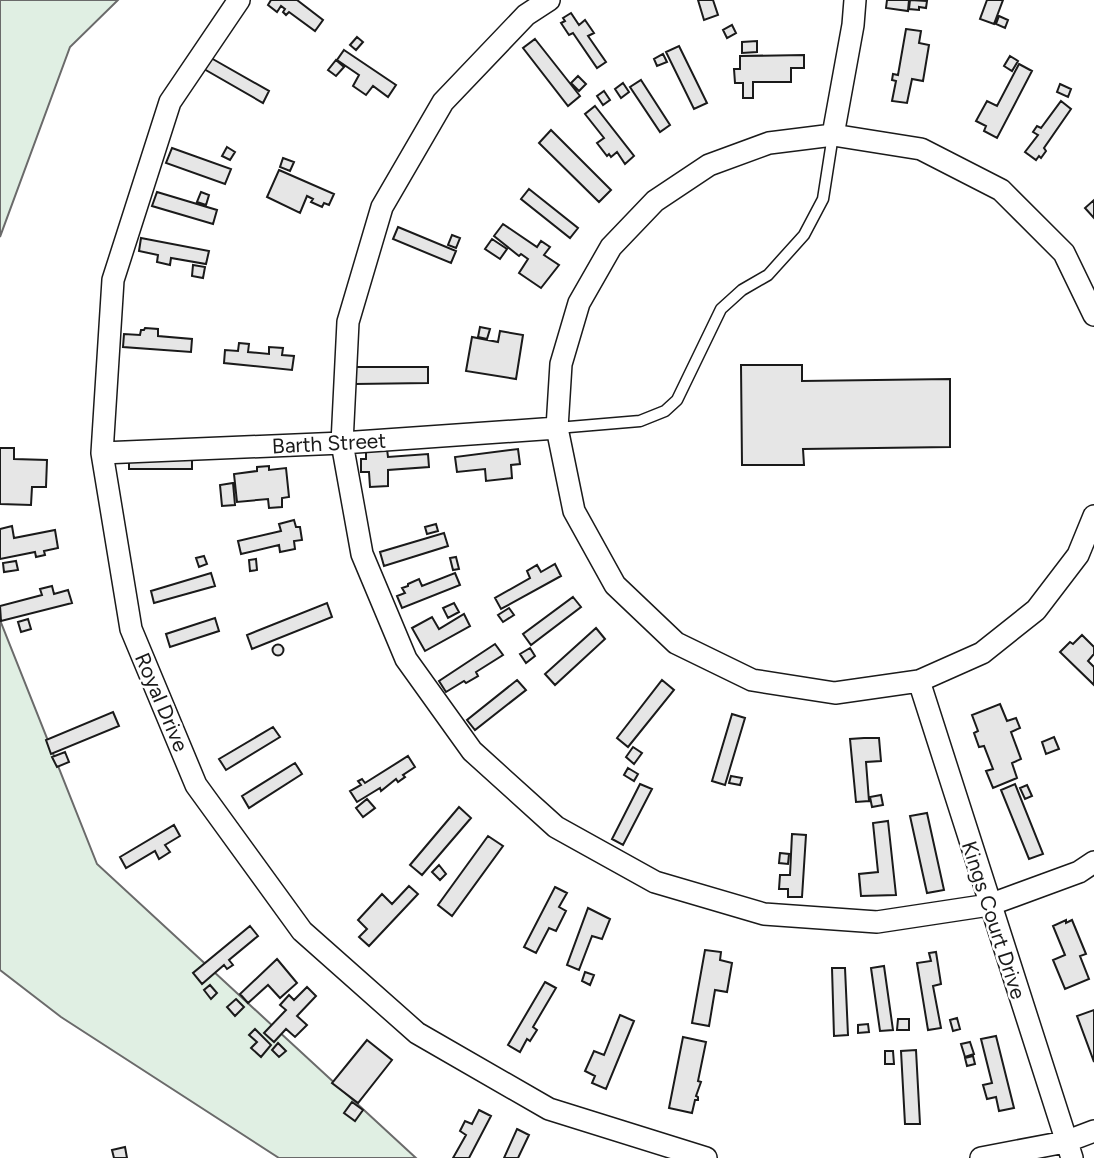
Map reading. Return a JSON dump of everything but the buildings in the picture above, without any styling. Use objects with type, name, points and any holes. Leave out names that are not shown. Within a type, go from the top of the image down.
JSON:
[{"type":"street","name":"Royal Drive","points":[[239,0],[170,102],[113,280],[102,453],[131,629],[196,785],[302,931],[417,1033],[549,1109],[706,1158]]},
{"type":"street","points":[[550,0],[526,15],[443,102],[382,206],[348,322],[342,443],[362,554],[406,659],[472,751],[556,827],[655,882],[764,914],[877,922],[989,905],[1079,872],[1094,862]]},
{"type":"street","points":[[833,135],[855,0]]},
{"type":"street","points":[[1094,315],[1064,253],[1001,190],[921,149],[833,135],[769,143],[709,165],[655,201],[611,247],[579,303],[561,364],[557,428],[574,511],[591,542],[615,584],[676,643],[752,680],[835,694],[919,681],[982,653],[1036,610],[1078,555],[1094,516]]},
{"type":"street","name":"Barth Street","points":[[102,453],[342,443],[557,428]]},
{"type":"street","name":"Kings Court Drive","points":[[919,681],[1068,1150]]},
{"type":"street","points":[[981,1158],[1068,1150],[1094,1131]]},
{"type":"lane","points":[[557,428],[640,421],[665,411],[677,400],[722,309],[742,290],[768,275],[804,235],[823,199],[833,135]]},
{"type":"green space","points":[[0,0],[118,0],[70,47],[0,237]]},
{"type":"green space","points":[[0,620],[97,864],[416,1158],[279,1158],[61,1017],[0,970]]}]
